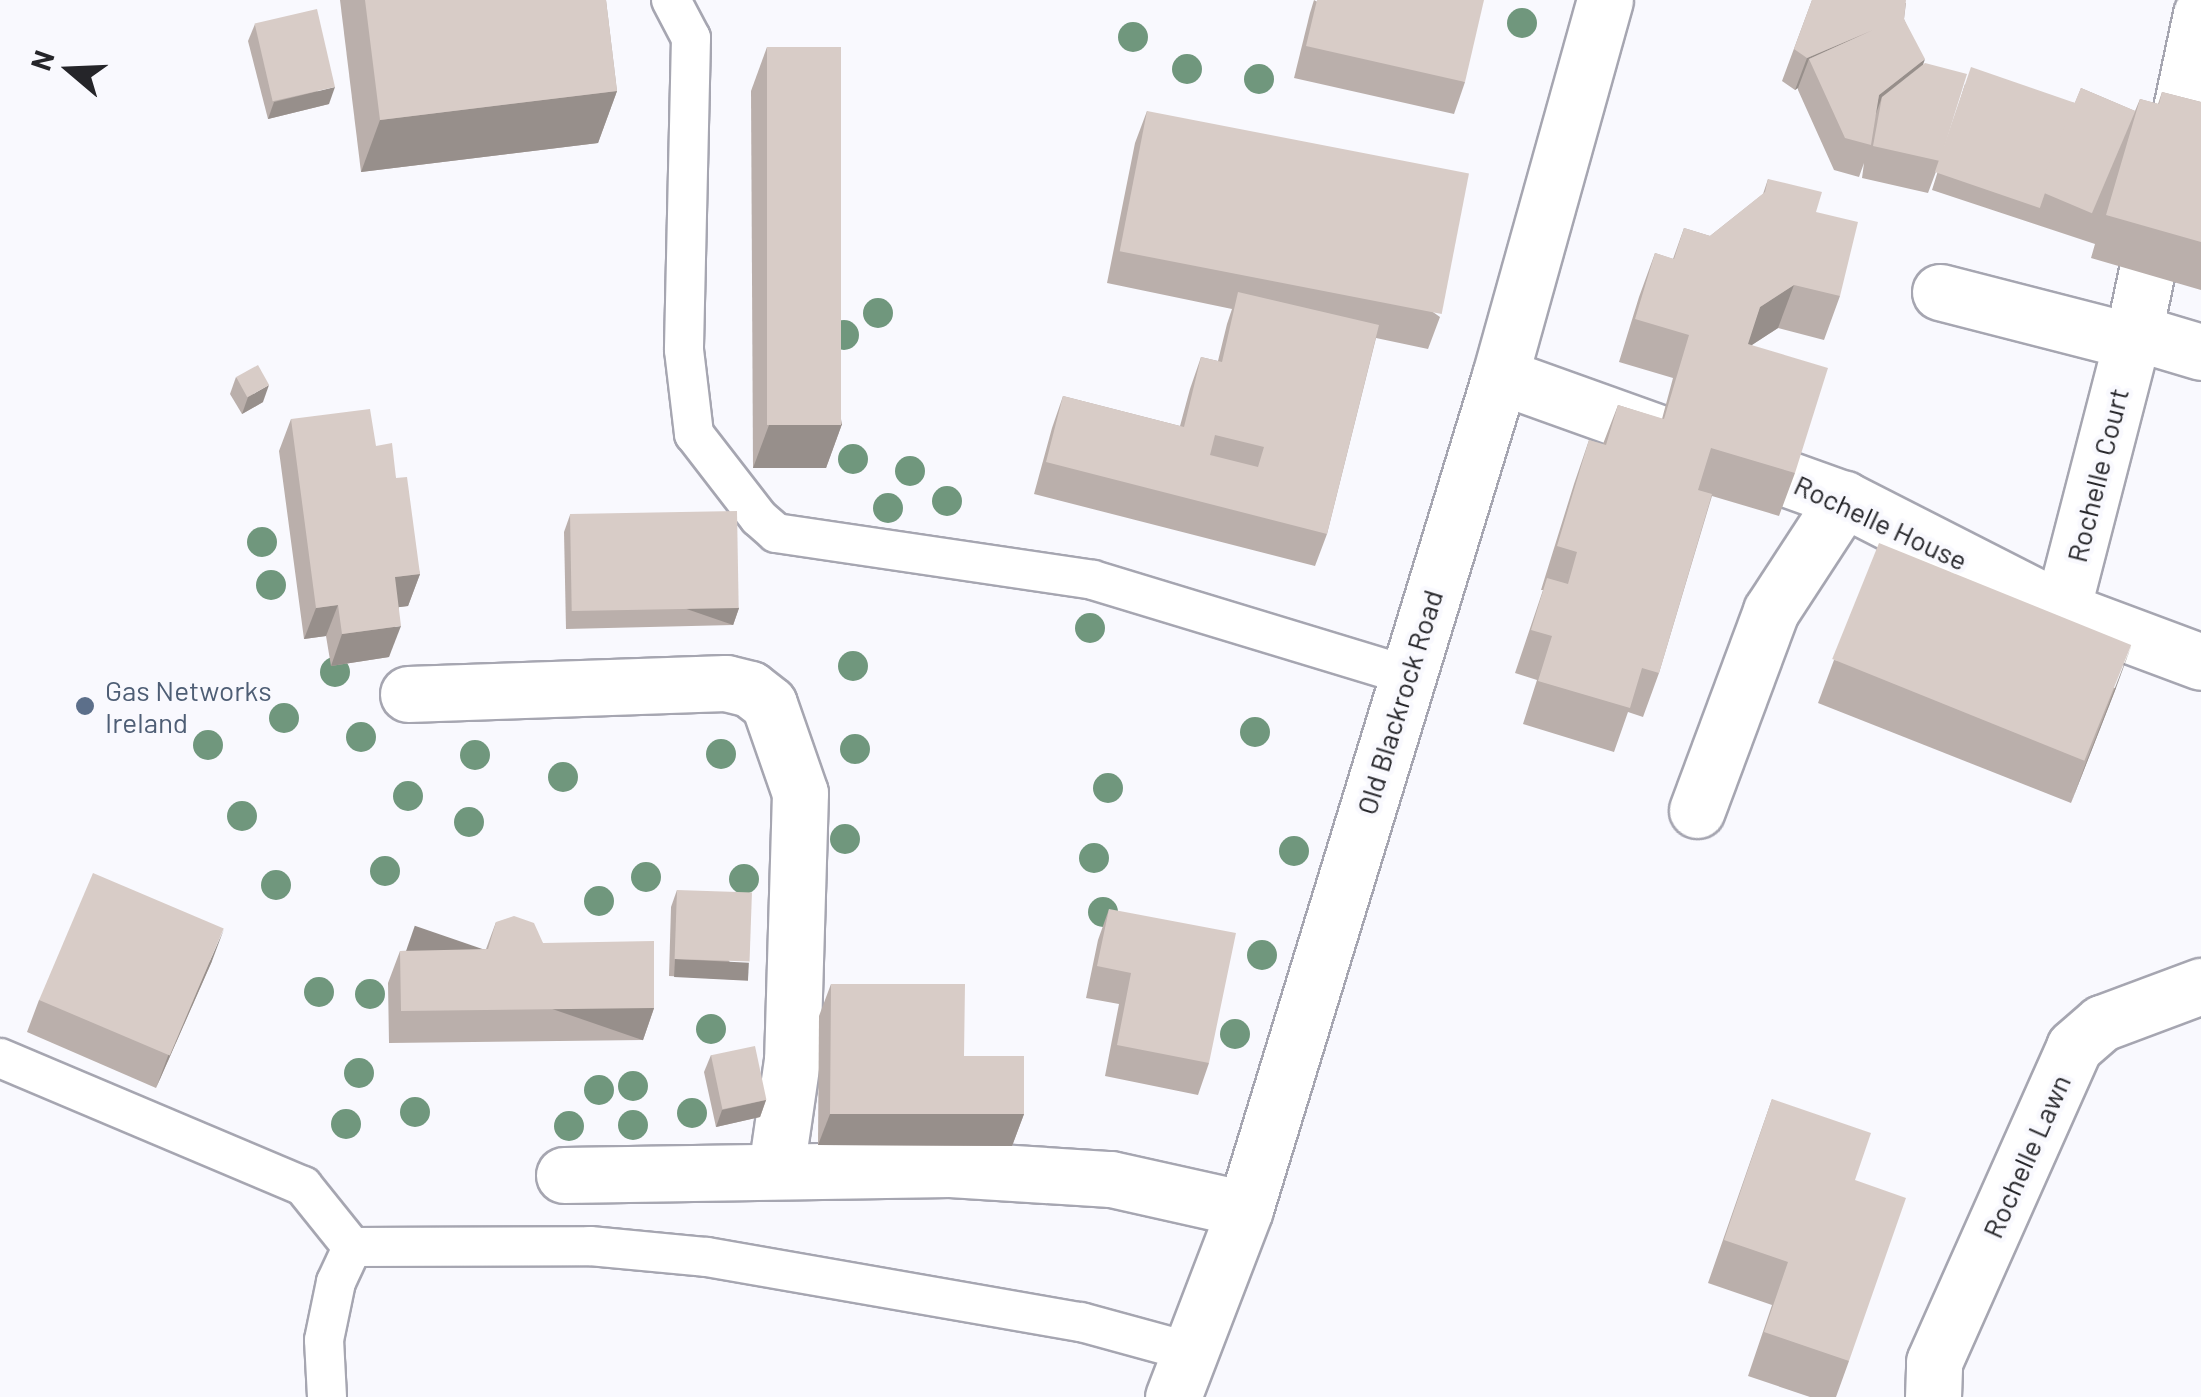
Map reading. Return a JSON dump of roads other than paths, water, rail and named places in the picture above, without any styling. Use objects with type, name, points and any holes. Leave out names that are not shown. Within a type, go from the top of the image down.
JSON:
[{"type":"street","name":"Old Blackrock Road","points":[[1183,1375],[1244,1209],[1408,676],[1500,376],[1605,0]]},
{"type":"street","name":"Rochelle Court","points":[[2062,610],[2132,337],[2201,14]]},
{"type":"street","points":[[1940,292],[2201,352]]},
{"type":"street","name":"Rochelle House","points":[[1500,376],[1844,499],[2062,610],[2201,662]]},
{"type":"street","points":[[1697,810],[1771,611],[1844,499]]},
{"type":"street","points":[[408,694],[726,683],[750,689],[769,704],[800,793],[792,1060],[776,1170]]},
{"type":"street","name":"Rochelle Lawn","points":[[1933,1397],[1934,1362],[2074,1047],[2102,1023],[2201,986]]},
{"type":"street","points":[[564,1175],[950,1169],[1111,1179],[1244,1209]]},
{"type":"lane","points":[[671,0],[691,38],[684,350],[694,434],[759,518],[776,533],[1093,580],[1408,676]]},
{"type":"lane","points":[[0,1058],[303,1186],[352,1247]]},
{"type":"lane","points":[[352,1247],[590,1246],[707,1257],[1081,1322],[1183,1375]]},
{"type":"lane","points":[[327,1397],[324,1340],[336,1282],[352,1247]]},
{"type":"place","name":"Gas Networks Ireland","points":[[85,706]]}]
